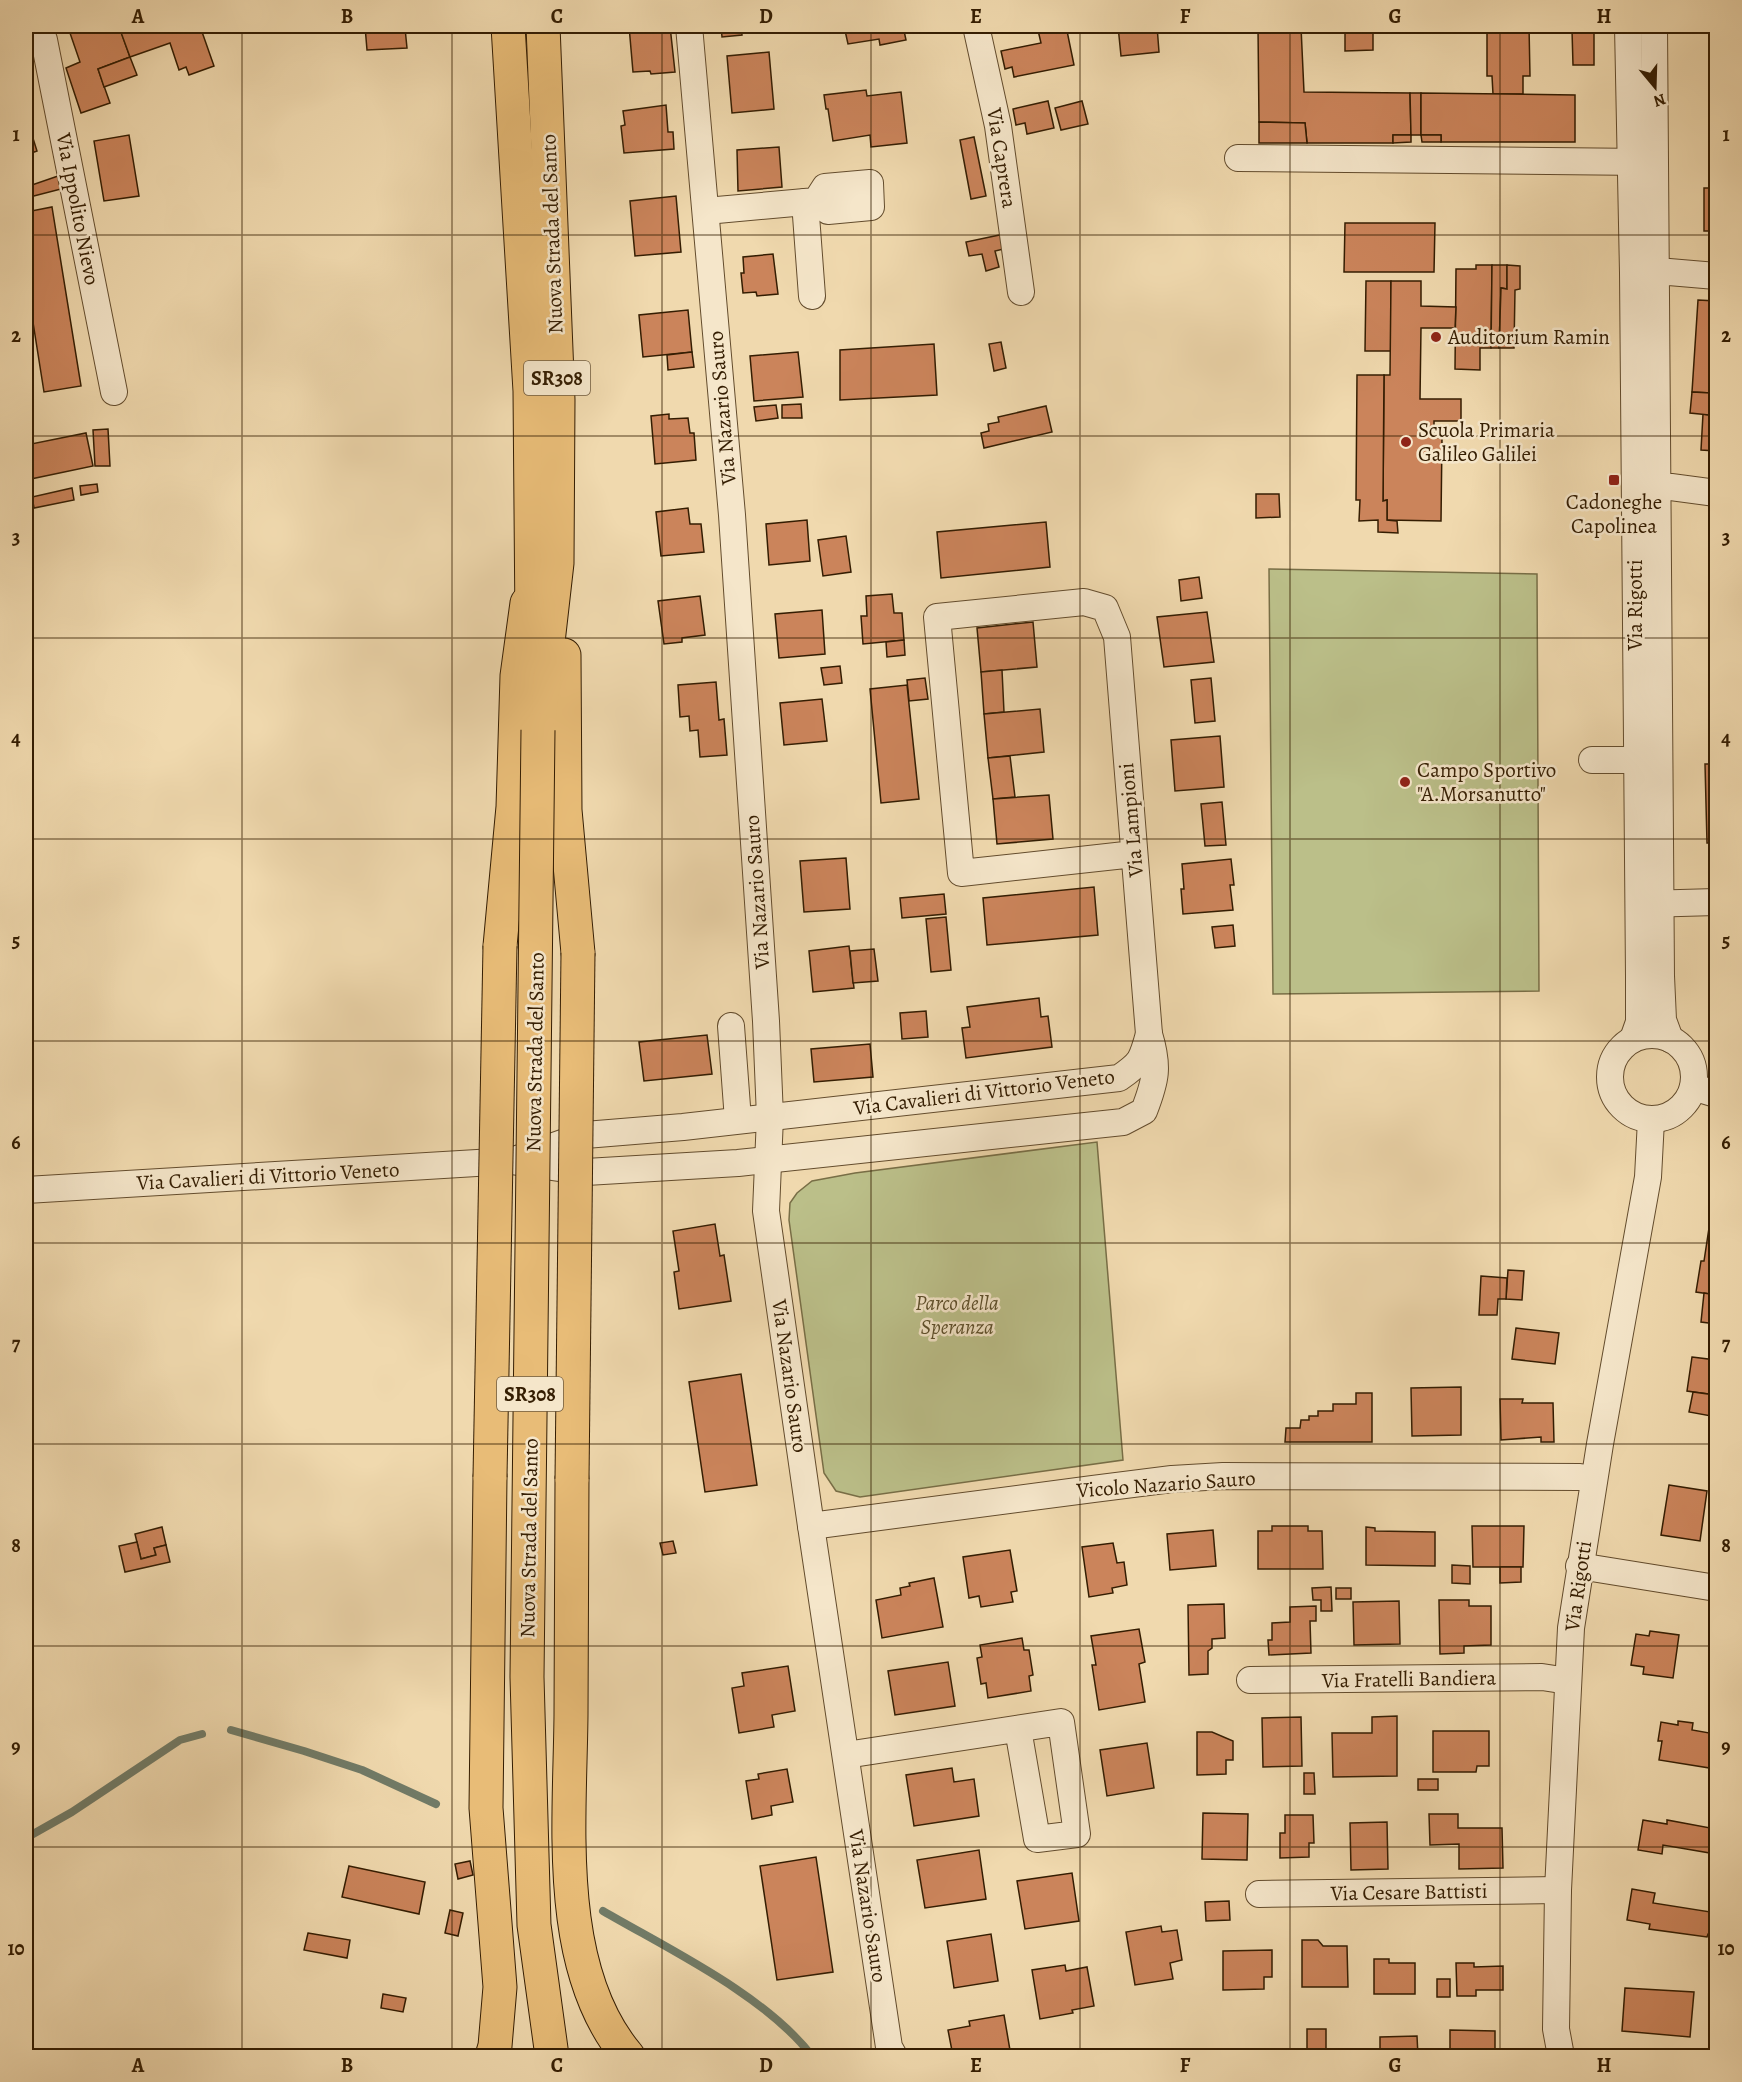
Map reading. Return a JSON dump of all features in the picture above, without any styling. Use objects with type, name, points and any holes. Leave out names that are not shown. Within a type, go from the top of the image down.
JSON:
[{"type":"highway","name":"Nuova Strada del Santo","points":[[508,26],[530,392],[545,567]]},
{"type":"highway","name":"Nuova Strada del Santo","points":[[543,26],[558,400],[545,567],[538,730],[527,1677],[534,1925],[552,2056]]},
{"type":"highway","points":[[492,2056],[495,2046],[500,1987],[486,1808],[500,946],[513,807],[517,676],[545,567]]},
{"type":"highway","points":[[545,567],[565,676],[565,810],[578,953],[570,1884],[580,1953],[593,1998],[614,2039],[628,2056]]},
{"type":"street","name":"Via Ippolito Nievo","points":[[39,26],[44,40],[114,392]]},
{"type":"street","name":"Via Nazario Sauro","points":[[689,26],[732,515],[766,1021],[770,1117],[766,1211],[890,2053]]},
{"type":"street","name":"Via Caprera","points":[[976,26],[998,126],[1021,292]]},
{"type":"street","name":"Via Rigotti","points":[[1628,26],[1642,162],[1649,904],[1639,1022],[1633,1039]]},
{"type":"street","name":"Via Rigotti","points":[[1642,162],[1654,26]]},
{"type":"street","points":[[1238,158],[1642,162]]},
{"type":"street","points":[[705,211],[810,201],[812,296]]},
{"type":"street","points":[[1644,273],[1716,276]]},
{"type":"street","points":[[1646,488],[1716,493]]},
{"type":"street","name":"Via Lampioni","points":[[1134,854],[961,873],[937,617],[1084,602],[1105,608],[1117,637],[1149,1034]]},
{"type":"street","points":[[1592,760],[1648,760]]},
{"type":"street","points":[[1649,904],[1716,902]]},
{"type":"street","name":"Via Rigotti","points":[[1649,904],[1660,976],[1663,1020],[1670,1039]]},
{"type":"street","points":[[731,1026],[738,1120]]},
{"type":"street","name":"Via Cavalieri di Vittorio Veneto","points":[[512,1161],[585,1135],[683,1127],[1119,1078],[1138,1065],[1144,1054],[1149,1034]]},
{"type":"street","name":"Via Cavalieri di Vittorio Veneto","points":[[26,1190],[512,1161],[586,1172],[768,1161],[1123,1122],[1144,1111],[1155,1081],[1155,1054],[1149,1034]]},
{"type":"street","points":[[1655,1035],[1670,1039],[1686,1051],[1705,1090],[1690,1097],[1673,1114],[1651,1120],[1638,1117],[1618,1103],[1610,1081],[1610,1069],[1622,1047],[1633,1039],[1655,1035]]},
{"type":"street","name":"Via Rigotti","points":[[1561,2056],[1556,2029],[1558,1890],[1571,1628],[1579,1566],[1648,1177],[1651,1120]]},
{"type":"street","name":"Vicolo Nazario Sauro","points":[[811,1526],[1093,1489],[1213,1477],[1580,1477],[1594,1479]]},
{"type":"street","points":[[1579,1566],[1716,1588]]},
{"type":"street","name":"Via Fratelli Bandiera","points":[[1250,1680],[1542,1677],[1568,1681]]},
{"type":"street","points":[[846,1755],[1018,1729]]},
{"type":"street","name":"Via Cesare Battisti","points":[[1259,1894],[1558,1890]]},
{"type":"green space","name":"Campo Sportivo \"A.Morsanutto\"","points":[[1269,569],[1537,574],[1539,991],[1273,994]]},
{"type":"green space","name":"Parco della Speranza","points":[[1097,1142],[1123,1460],[860,1497],[836,1491],[824,1473],[789,1220],[790,1203],[797,1193],[812,1181],[855,1173]]},
{"type":"building","points":[[91,26],[119,26],[130,57],[98,69],[110,103],[81,113],[66,68],[80,62],[70,33]]},
{"type":"building","points":[[204,26],[205,28],[201,29],[214,66],[189,75],[186,67],[179,70],[170,43],[130,57],[119,27]]},
{"type":"building","points":[[365,26],[383,26],[383,30],[405,28],[407,48],[367,50]]},
{"type":"building","points":[[383,26],[438,26],[383,30]]},
{"type":"building","points":[[629,26],[670,26],[675,72],[651,74],[650,71],[633,72]]},
{"type":"building","points":[[721,26],[741,26],[742,35],[722,37]]},
{"type":"building","points":[[844,26],[903,26],[906,40],[880,45],[879,39],[848,44]]},
{"type":"building","points":[[1037,26],[1066,26],[1074,65],[1014,77],[1012,67],[1005,69],[1001,51],[1041,43]]},
{"type":"building","points":[[1118,26],[1157,26],[1159,52],[1121,56]]},
{"type":"building","points":[[1487,26],[1529,26],[1530,76],[1523,76],[1523,94],[1493,94],[1492,76],[1487,76]]},
{"type":"building","points":[[1301,27],[1304,92],[1410,93],[1411,135],[1393,135],[1393,143],[1307,143],[1305,123],[1259,122],[1258,28]]},
{"type":"building","points":[[1572,30],[1594,31],[1594,65],[1573,65]]},
{"type":"building","points":[[1345,31],[1373,31],[1373,50],[1345,51]]},
{"type":"building","points":[[769,52],[774,109],[732,113],[727,56]]},
{"type":"building","points":[[130,57],[137,75],[104,87],[98,69]]},
{"type":"building","points":[[866,90],[867,96],[901,92],[907,143],[871,147],[870,135],[833,141],[824,95]]},
{"type":"building","points":[[1410,93],[1421,93],[1421,135],[1411,135]]},
{"type":"building","points":[[1421,93],[1575,95],[1575,142],[1441,142],[1441,135],[1421,135]]},
{"type":"building","points":[[1048,101],[1054,128],[1027,134],[1025,123],[1016,125],[1013,109]]},
{"type":"building","points":[[1082,101],[1088,124],[1061,130],[1055,108]]},
{"type":"building","points":[[666,105],[668,132],[673,132],[674,149],[624,153],[621,126],[625,125],[623,111]]},
{"type":"building","points":[[26,116],[37,151],[26,155]]},
{"type":"building","points":[[1259,122],[1305,123],[1307,143],[1259,143]]},
{"type":"building","points":[[129,135],[139,196],[104,201],[94,141]]},
{"type":"building","points":[[1393,135],[1411,135],[1411,142],[1393,143]]},
{"type":"building","points":[[1421,135],[1441,135],[1441,142],[1422,142]]},
{"type":"building","points":[[974,137],[986,196],[971,199],[960,140]]},
{"type":"building","points":[[779,147],[782,187],[738,191],[737,150]]},
{"type":"building","points":[[58,176],[61,189],[26,198],[26,187]]},
{"type":"building","points":[[1704,188],[1716,188],[1716,231],[1704,231]]},
{"type":"building","points":[[676,196],[681,252],[635,256],[630,201]]},
{"type":"building","points":[[52,207],[81,386],[44,392],[26,278],[26,212]]},
{"type":"building","points":[[1345,223],[1435,223],[1434,272],[1344,272]]},
{"type":"building","points":[[1009,233],[1012,247],[995,251],[999,267],[986,271],[982,254],[969,256],[966,242]]},
{"type":"building","points":[[773,254],[778,294],[757,296],[756,292],[743,293],[741,273],[744,273],[743,257]]},
{"type":"building","points":[[1476,265],[1492,265],[1491,348],[1480,348],[1480,370],[1455,369],[1456,269],[1476,269]]},
{"type":"building","points":[[1492,265],[1507,265],[1507,289],[1501,288],[1499,348],[1491,348]]},
{"type":"building","points":[[1507,265],[1520,266],[1520,289],[1515,290],[1514,348],[1499,348],[1501,288],[1507,289]]},
{"type":"building","points":[[1366,281],[1391,281],[1391,351],[1365,351]]},
{"type":"building","points":[[1391,281],[1421,281],[1421,306],[1456,307],[1455,328],[1421,328],[1420,399],[1461,399],[1461,421],[1434,421],[1434,437],[1442,438],[1441,521],[1387,520],[1387,500],[1383,501],[1384,375],[1390,375]]},
{"type":"building","points":[[1698,300],[1716,301],[1716,451],[1701,450],[1703,414],[1709,415],[1711,393],[1692,392]]},
{"type":"building","points":[[688,310],[692,352],[643,357],[639,315]]},
{"type":"building","points":[[1001,342],[1006,368],[994,371],[989,344]]},
{"type":"building","points":[[934,344],[937,395],[840,400],[840,350]]},
{"type":"building","points":[[692,352],[694,367],[668,370],[667,355]]},
{"type":"building","points":[[798,352],[803,397],[754,401],[750,356]]},
{"type":"building","points":[[1357,375],[1384,375],[1383,501],[1387,500],[1387,520],[1397,521],[1398,533],[1378,532],[1378,520],[1359,521],[1360,500],[1356,500]]},
{"type":"building","points":[[1692,392],[1711,393],[1709,415],[1690,413]]},
{"type":"building","points":[[801,404],[802,418],[782,418],[782,405]]},
{"type":"building","points":[[776,405],[778,418],[756,421],[754,407]]},
{"type":"building","points":[[1046,406],[1052,432],[984,448],[981,433],[989,431],[988,424],[999,422],[998,417]]},
{"type":"building","points":[[669,414],[669,419],[688,418],[690,433],[694,433],[696,460],[655,464],[651,416]]},
{"type":"building","points":[[108,429],[110,466],[95,466],[93,430]]},
{"type":"building","points":[[86,433],[93,466],[26,480],[26,445]]},
{"type":"building","points":[[97,484],[98,492],[81,495],[80,486]]},
{"type":"building","points":[[72,488],[74,500],[34,508],[32,497]]},
{"type":"building","points":[[1256,494],[1279,494],[1280,517],[1256,518]]},
{"type":"building","points":[[688,508],[690,524],[701,524],[704,552],[661,556],[656,512]]},
{"type":"building","points":[[807,520],[810,561],[769,565],[766,524]]},
{"type":"building","points":[[1046,522],[1050,567],[941,578],[937,532]]},
{"type":"building","points":[[846,536],[851,572],[823,576],[818,540]]},
{"type":"building","points":[[1709,543],[1716,543],[1716,719],[1711,719]]},
{"type":"building","points":[[1199,577],[1202,598],[1181,601],[1179,580]]},
{"type":"building","points":[[892,594],[894,613],[902,613],[904,640],[863,644],[861,616],[867,616],[866,596]]},
{"type":"building","points":[[700,596],[705,635],[682,638],[682,642],[664,644],[658,601]]},
{"type":"building","points":[[822,610],[825,654],[779,658],[775,614]]},
{"type":"building","points":[[1207,612],[1214,662],[1164,667],[1157,617]]},
{"type":"building","points":[[1033,622],[1037,667],[981,672],[977,628]]},
{"type":"building","points":[[904,640],[905,655],[887,657],[886,642]]},
{"type":"building","points":[[840,666],[842,683],[824,685],[821,668]]},
{"type":"building","points":[[1002,670],[1004,712],[984,714],[981,672]]},
{"type":"building","points":[[925,678],[928,699],[909,701],[907,680]]},
{"type":"building","points":[[1211,678],[1215,721],[1195,723],[1191,680]]},
{"type":"building","points":[[716,682],[719,720],[724,719],[727,755],[700,757],[698,730],[690,731],[689,716],[680,717],[678,685]]},
{"type":"building","points":[[907,685],[919,799],[881,803],[870,689]]},
{"type":"building","points":[[822,699],[827,741],[784,745],[780,703]]},
{"type":"building","points":[[1040,709],[1044,752],[988,758],[984,714]]},
{"type":"building","points":[[1220,736],[1224,787],[1175,791],[1171,740]]},
{"type":"building","points":[[1010,756],[1015,797],[993,799],[988,758]]},
{"type":"building","points":[[1705,764],[1716,764],[1716,843],[1707,843]]},
{"type":"building","points":[[1049,795],[1053,839],[997,844],[993,799]]},
{"type":"building","points":[[1222,802],[1226,845],[1205,846],[1201,804]]},
{"type":"building","points":[[846,858],[850,909],[804,912],[800,861]]},
{"type":"building","points":[[1231,859],[1234,885],[1230,885],[1233,910],[1183,914],[1182,864]]},
{"type":"building","points":[[1094,887],[1098,935],[987,945],[983,898]]},
{"type":"building","points":[[944,894],[946,914],[902,918],[900,898]]},
{"type":"building","points":[[946,917],[951,970],[931,972],[926,919]]},
{"type":"building","points":[[1233,925],[1235,946],[1215,948],[1212,927]]},
{"type":"building","points":[[849,946],[854,988],[813,992],[809,951]]},
{"type":"building","points":[[874,949],[878,981],[853,983],[850,951]]},
{"type":"building","points":[[1039,998],[1041,1017],[1048,1016],[1052,1047],[966,1058],[962,1028],[970,1027],[967,1007]]},
{"type":"building","points":[[926,1011],[928,1037],[902,1039],[900,1013]]},
{"type":"building","points":[[707,1035],[712,1074],[644,1081],[639,1042]]},
{"type":"building","points":[[870,1044],[873,1077],[814,1082],[811,1049]]},
{"type":"building","points":[[715,1224],[720,1256],[724,1255],[731,1301],[679,1309],[674,1272],[679,1271],[673,1231]]},
{"type":"building","points":[[1709,1228],[1716,1229],[1716,1295],[1696,1292]]},
{"type":"building","points":[[1508,1270],[1524,1271],[1522,1300],[1506,1299]]},
{"type":"building","points":[[1481,1276],[1507,1278],[1506,1299],[1498,1299],[1497,1315],[1479,1315]]},
{"type":"building","points":[[1704,1293],[1716,1295],[1716,1324],[1701,1322]]},
{"type":"building","points":[[1516,1328],[1559,1333],[1555,1364],[1512,1359]]},
{"type":"building","points":[[1692,1357],[1716,1360],[1716,1411],[1712,1410],[1715,1395],[1687,1391]]},
{"type":"building","points":[[741,1374],[757,1485],[705,1492],[689,1382]]},
{"type":"building","points":[[1461,1387],[1461,1435],[1412,1436],[1411,1388]]},
{"type":"building","points":[[1693,1392],[1715,1395],[1711,1416],[1689,1412]]},
{"type":"building","points":[[1356,1393],[1372,1393],[1372,1442],[1285,1442],[1286,1428],[1300,1428],[1301,1420],[1309,1420],[1309,1416],[1318,1416],[1318,1411],[1333,1411],[1333,1404],[1356,1404]]},
{"type":"building","points":[[1500,1399],[1523,1399],[1522,1403],[1553,1403],[1554,1442],[1541,1442],[1541,1437],[1501,1440]]},
{"type":"building","points":[[1669,1485],[1707,1491],[1700,1541],[1661,1535]]},
{"type":"building","points":[[1272,1526],[1308,1526],[1308,1531],[1322,1531],[1323,1569],[1258,1569],[1258,1531],[1272,1531]]},
{"type":"building","points":[[1472,1526],[1524,1526],[1523,1567],[1473,1567]]},
{"type":"building","points":[[162,1527],[166,1545],[154,1548],[156,1555],[141,1559],[135,1534]]},
{"type":"building","points":[[1366,1527],[1375,1528],[1375,1531],[1435,1532],[1435,1566],[1366,1565]]},
{"type":"building","points":[[1213,1530],[1216,1566],[1170,1570],[1167,1534]]},
{"type":"building","points":[[673,1541],[676,1553],[663,1555],[660,1543]]},
{"type":"building","points":[[137,1542],[141,1559],[156,1555],[154,1548],[166,1545],[170,1562],[125,1572],[119,1546]]},
{"type":"building","points":[[1113,1543],[1117,1563],[1124,1562],[1127,1585],[1112,1588],[1113,1593],[1089,1597],[1082,1547]]},
{"type":"building","points":[[1010,1550],[1017,1591],[1011,1592],[1013,1602],[981,1607],[979,1596],[969,1598],[963,1557]]},
{"type":"building","points":[[1452,1565],[1470,1566],[1470,1584],[1452,1583]]},
{"type":"building","points":[[1500,1567],[1521,1567],[1521,1582],[1500,1583]]},
{"type":"building","points":[[934,1578],[943,1627],[882,1638],[876,1600],[901,1595],[900,1588],[910,1586],[909,1583]]},
{"type":"building","points":[[1331,1587],[1332,1611],[1321,1611],[1321,1600],[1313,1600],[1312,1588]]},
{"type":"building","points":[[1336,1588],[1351,1588],[1351,1599],[1336,1599]]},
{"type":"building","points":[[1439,1600],[1469,1600],[1469,1606],[1491,1606],[1491,1645],[1464,1646],[1464,1653],[1440,1654]]},
{"type":"building","points":[[1399,1601],[1400,1644],[1354,1645],[1353,1602]]},
{"type":"building","points":[[1224,1604],[1225,1638],[1212,1639],[1212,1648],[1208,1651],[1208,1674],[1189,1675],[1188,1605]]},
{"type":"building","points":[[1316,1606],[1316,1621],[1310,1621],[1311,1653],[1269,1655],[1268,1640],[1272,1640],[1272,1623],[1290,1622],[1290,1607]]},
{"type":"building","points":[[1139,1629],[1145,1662],[1139,1664],[1145,1702],[1099,1710],[1092,1665],[1096,1665],[1091,1636]]},
{"type":"building","points":[[1650,1631],[1679,1635],[1673,1678],[1643,1674],[1644,1667],[1631,1665],[1636,1634],[1649,1636]]},
{"type":"building","points":[[1022,1638],[1024,1650],[1029,1650],[1033,1675],[1029,1676],[1031,1691],[988,1698],[986,1683],[981,1684],[977,1658],[982,1657],[980,1645]]},
{"type":"building","points":[[948,1662],[955,1706],[895,1715],[888,1671]]},
{"type":"building","points":[[788,1666],[795,1711],[772,1715],[774,1727],[739,1733],[732,1688],[744,1686],[742,1673]]},
{"type":"building","points":[[1397,1716],[1397,1776],[1333,1777],[1332,1733],[1372,1733],[1372,1717]]},
{"type":"building","points":[[1301,1717],[1302,1766],[1263,1767],[1262,1718]]},
{"type":"building","points":[[1678,1721],[1693,1723],[1692,1730],[1709,1733],[1710,1728],[1716,1729],[1716,1769],[1659,1760],[1662,1741],[1658,1741],[1661,1722],[1678,1725]]},
{"type":"building","points":[[1433,1731],[1489,1731],[1489,1766],[1477,1766],[1476,1772],[1433,1772]]},
{"type":"building","points":[[1197,1732],[1212,1732],[1233,1741],[1233,1760],[1226,1760],[1226,1774],[1197,1775]]},
{"type":"building","points":[[1147,1743],[1154,1788],[1107,1796],[1100,1750]]},
{"type":"building","points":[[952,1768],[954,1782],[974,1779],[979,1816],[914,1826],[906,1775]]},
{"type":"building","points":[[787,1769],[793,1802],[771,1806],[772,1815],[752,1819],[746,1781],[759,1779],[758,1774]]},
{"type":"building","points":[[1304,1773],[1314,1773],[1315,1794],[1304,1794]]},
{"type":"building","points":[[1418,1779],[1438,1779],[1438,1790],[1418,1790]]},
{"type":"building","points":[[1203,1813],[1248,1814],[1247,1860],[1202,1859]]},
{"type":"building","points":[[1429,1814],[1458,1814],[1458,1828],[1502,1828],[1503,1868],[1459,1869],[1459,1844],[1430,1845]]},
{"type":"building","points":[[1285,1815],[1313,1815],[1314,1843],[1309,1843],[1309,1857],[1280,1858],[1280,1833],[1285,1833]]},
{"type":"building","points":[[1643,1820],[1667,1824],[1667,1820],[1716,1829],[1716,1854],[1663,1845],[1662,1854],[1638,1850]]},
{"type":"building","points":[[1387,1822],[1388,1869],[1351,1870],[1350,1823]]},
{"type":"building","points":[[979,1850],[986,1899],[925,1908],[917,1860]]},
{"type":"building","points":[[816,1857],[833,1972],[777,1980],[760,1866]]},
{"type":"building","points":[[470,1861],[473,1875],[458,1879],[455,1864]]},
{"type":"building","points":[[349,1866],[425,1882],[419,1914],[342,1897]]},
{"type":"building","points":[[1072,1873],[1079,1921],[1025,1929],[1017,1881]]},
{"type":"building","points":[[1632,1889],[1655,1893],[1653,1903],[1710,1912],[1711,1903],[1716,1903],[1716,1935],[1708,1934],[1707,1937],[1649,1929],[1650,1924],[1627,1920]]},
{"type":"building","points":[[1229,1901],[1230,1920],[1206,1921],[1205,1902]]},
{"type":"building","points":[[450,1910],[463,1913],[458,1936],[445,1933]]},
{"type":"building","points":[[1161,1926],[1162,1932],[1177,1930],[1182,1960],[1170,1963],[1173,1979],[1135,1985],[1126,1932]]},
{"type":"building","points":[[308,1933],[350,1940],[347,1958],[304,1950]]},
{"type":"building","points":[[991,1934],[998,1981],[954,1988],[947,1941]]},
{"type":"building","points":[[1302,1940],[1318,1940],[1323,1946],[1347,1946],[1348,1987],[1302,1987]]},
{"type":"building","points":[[1272,1950],[1272,1977],[1264,1977],[1264,1989],[1223,1990],[1223,1951]]},
{"type":"building","points":[[1374,1959],[1389,1959],[1389,1963],[1415,1963],[1415,1994],[1374,1994]]},
{"type":"building","points":[[1456,1963],[1474,1963],[1474,1967],[1503,1966],[1503,1990],[1476,1990],[1476,1996],[1457,1996]]},
{"type":"building","points":[[1065,1965],[1066,1971],[1087,1967],[1094,2006],[1072,2010],[1073,2013],[1040,2019],[1032,1970]]},
{"type":"building","points":[[1437,1979],[1450,1979],[1450,1997],[1437,1997]]},
{"type":"building","points":[[1625,1988],[1694,1992],[1690,2037],[1622,2031]]},
{"type":"building","points":[[383,1994],[406,1998],[403,2012],[381,2008]]},
{"type":"building","points":[[1004,2015],[1011,2056],[953,2056],[948,2030],[970,2026],[969,2021]]},
{"type":"building","points":[[1307,2029],[1326,2029],[1326,2056],[1307,2056]]},
{"type":"building","points":[[1450,2030],[1495,2031],[1495,2056],[1450,2056]]},
{"type":"building","points":[[1417,2036],[1418,2056],[1380,2056],[1380,2037]]},
{"type":"building","points":[[1216,2049],[1235,2049],[1235,2056],[1217,2056]]},
{"type":"building","points":[[1235,2049],[1277,2049],[1277,2056],[1235,2056]]},
{"type":"waterway","points":[[231,1730],[362,1770],[436,1804]]},
{"type":"waterway","points":[[26,1838],[72,1812],[180,1740],[202,1734]]},
{"type":"waterway","points":[[603,1911],[715,1975],[743,1994],[769,2013],[812,2056]]},
{"type":"place","name":"Auditorium Ramin","points":[[1436,337]]},
{"type":"place","name":"Scuola Primaria Galileo Galilei","points":[[1406,442]]},
{"type":"place","name":"Cadoneghe Capolinea","points":[[1614,480]]},
{"type":"place","name":"Campo Sportivo \"A.Morsanutto\"","points":[[1405,782]]}]
